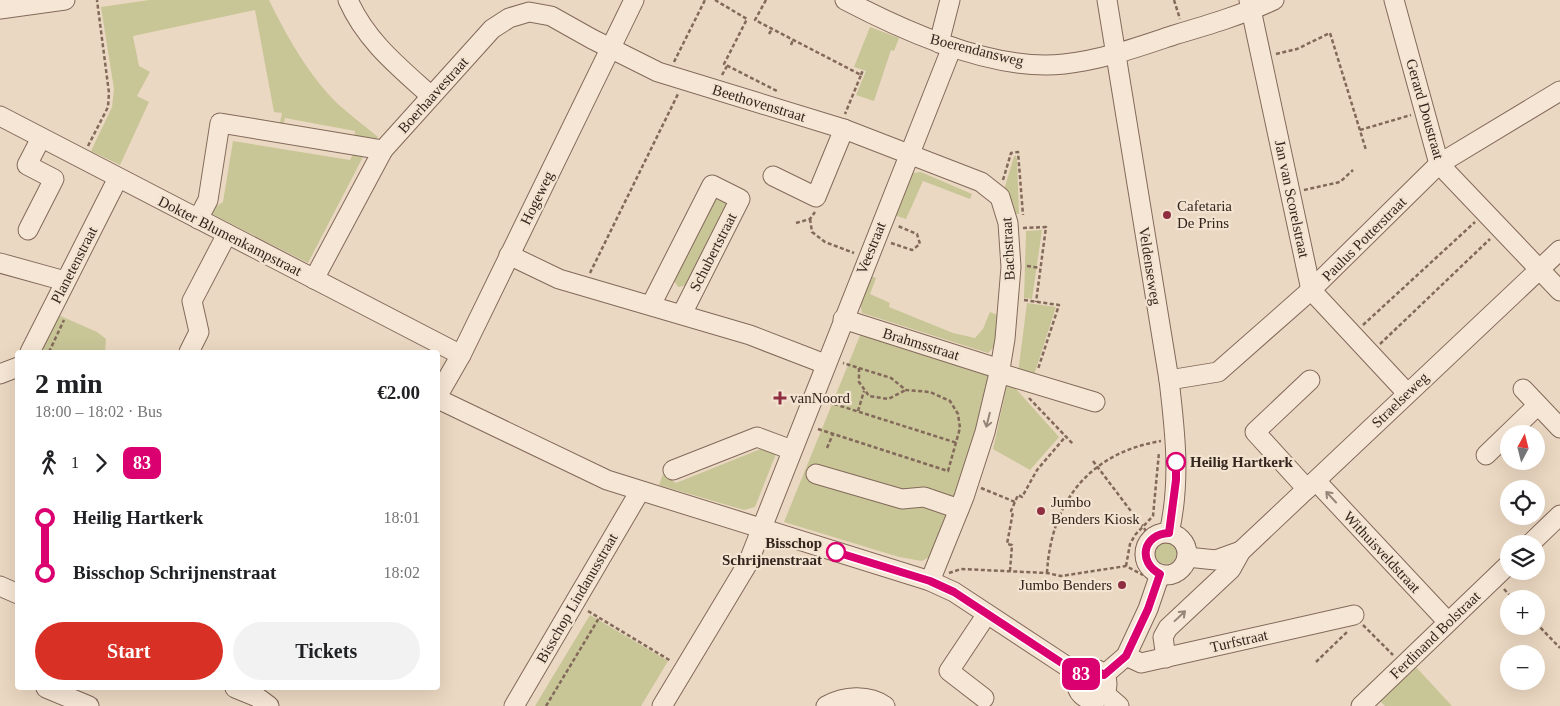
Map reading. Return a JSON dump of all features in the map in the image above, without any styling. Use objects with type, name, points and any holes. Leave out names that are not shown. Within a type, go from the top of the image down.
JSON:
[{"type":"street","points":[[0,9],[65,0]]},
{"type":"street","points":[[348,0],[355,17],[380,50],[431,96]]},
{"type":"street","name":"Hogeweg","points":[[440,392],[461,355],[612,49],[634,0]]},
{"type":"street","name":"Boerendansweg","points":[[846,0],[894,26],[946,45],[1008,61],[1036,64],[1063,64],[1116,54],[1250,5],[1274,0]]},
{"type":"street","name":"Veestraat","points":[[662,706],[748,563],[762,529],[826,361],[909,153],[946,45],[950,0]]},
{"type":"street","name":"Veldenseweg","points":[[1107,0],[1169,380],[1174,428],[1176,480],[1169,533]]},
{"type":"street","name":"Gerard Doustraat","points":[[1394,0],[1439,164],[1560,291]]},
{"type":"street","name":"Jan van Scorelstraat","points":[[1250,5],[1312,290],[1407,393]]},
{"type":"street","name":"Boerhaavestraat","points":[[314,279],[383,150],[492,30],[509,18],[529,12],[551,16],[612,49]]},
{"type":"street","name":"Beethovenstraat","points":[[612,49],[676,78],[844,129],[909,153]]},
{"type":"street","name":"Paulus Potterstraat","points":[[1169,380],[1218,372],[1312,290],[1439,164],[1560,91]]},
{"type":"street","name":"Dokter Blumenkampstraat","points":[[0,116],[461,355]]},
{"type":"street","points":[[198,219],[208,200],[220,122],[383,150]]},
{"type":"street","points":[[773,176],[816,197],[844,129]]},
{"type":"street","points":[[28,230],[54,179],[28,165],[41,138]]},
{"type":"street","name":"Bachstraat","points":[[909,153],[993,189],[1005,209],[1008,223],[1011,267],[1005,339],[985,432],[950,534],[930,581]]},
{"type":"street","name":"Planetenstraat","points":[[31,350],[118,178]]},
{"type":"street","name":"Schubertstraat","points":[[651,305],[712,185],[740,199],[686,307]]},
{"type":"street","points":[[190,350],[199,332],[192,301],[227,234]]},
{"type":"street","name":"Straelseweg","points":[[1166,658],[1164,637],[1168,628],[1231,569],[1241,552],[1560,250]]},
{"type":"street","name":"Schubertstraat","points":[[509,255],[559,279],[651,305],[686,307]]},
{"type":"street","points":[[0,263],[66,281]]},
{"type":"street","name":"Schubertstraat","points":[[661,284],[686,307],[750,335],[826,361]]},
{"type":"street","name":"Brahmsstraat","points":[[843,319],[999,371]]},
{"type":"street","points":[[999,371],[1095,402]]},
{"type":"street","name":"Withuisveldstraat","points":[[1310,380],[1255,432],[1311,485],[1448,622]]},
{"type":"street","points":[[1522,389],[1560,428]]},
{"type":"street","points":[[440,400],[607,480],[930,581],[954,592],[1080,675]]},
{"type":"street","points":[[1486,455],[1538,405]]},
{"type":"street","points":[[673,470],[757,437],[792,450]]},
{"type":"street","points":[[816,474],[902,499],[924,498],[959,509]]},
{"type":"street","name":"Bisschop Lindanusstraat","points":[[514,706],[640,491]]},
{"type":"street","points":[[1539,535],[1560,515]]},
{"type":"street","points":[[1169,533],[1181,538],[1185,544],[1189,564],[1185,564],[1175,573],[1158,578],[1149,566],[1145,552],[1146,546],[1156,535],[1169,533]]},
{"type":"street","name":"Straelseweg","points":[[1189,564],[1216,560],[1241,552]]},
{"type":"street","name":"Ferdinand Bolstraat","points":[[1361,706],[1500,573]]},
{"type":"street","points":[[1119,706],[1104,684],[1094,669],[1084,671],[1080,675],[1078,688],[1083,702],[1096,698],[1104,684],[1126,656],[1148,609],[1158,578]]},
{"type":"street","points":[[0,586],[15,593]]},
{"type":"street","points":[[984,698],[948,671],[987,614]]},
{"type":"street","name":"Turfstraat","points":[[1126,656],[1140,663],[1356,618]]},
{"type":"street","points":[[51,690],[89,706]]},
{"type":"street","points":[[240,690],[261,699]]},
{"type":"street","points":[[826,706],[836,700],[858,697],[885,706]]},
{"type":"path","points":[[82,159],[108,108],[110,93],[97,0]]},
{"type":"path","points":[[584,286],[676,78],[705,0]]},
{"type":"path","points":[[715,0],[747,19],[755,20],[861,75]]},
{"type":"path","points":[[755,20],[766,0]]},
{"type":"path","points":[[747,19],[724,64],[782,94],[785,111]]},
{"type":"path","points":[[769,34],[772,29]]},
{"type":"path","points":[[1260,57],[1298,49],[1330,34],[1366,150]]},
{"type":"path","points":[[791,45],[793,40]]},
{"type":"path","points":[[844,129],[845,115],[863,70]]},
{"type":"path","points":[[1360,130],[1425,111]]},
{"type":"path","points":[[1003,181],[1011,153],[1018,152],[1022,228],[1046,227],[1036,302]]},
{"type":"path","points":[[1290,193],[1340,182],[1353,170]]},
{"type":"path","points":[[816,197],[818,206],[810,219],[812,232],[825,242],[867,258]]},
{"type":"path","points":[[1353,335],[1485,212]]},
{"type":"path","points":[[796,223],[810,219]]},
{"type":"path","points":[[1370,353],[1501,228]]},
{"type":"path","points":[[879,229],[914,232],[919,237],[920,244],[915,249],[908,250],[879,229]]},
{"type":"path","points":[[1021,266],[1040,268]]},
{"type":"path","points":[[1021,300],[1059,305],[1026,381],[1016,385],[1073,444]]},
{"type":"path","points":[[826,361],[859,368],[891,378],[906,390]]},
{"type":"path","points":[[802,424],[948,471],[957,443],[960,421],[950,401],[930,392],[906,390],[888,399],[875,398],[864,392],[858,378],[859,368]]},
{"type":"path","points":[[858,411],[864,392]]},
{"type":"path","points":[[812,397],[957,443]]},
{"type":"path","points":[[827,448],[833,434]]},
{"type":"path","points":[[1010,571],[1012,545],[1007,544],[1014,512],[1011,511],[1018,495],[1022,497],[1037,470],[1066,436]]},
{"type":"path","points":[[1047,573],[1051,539],[1060,512],[1076,487],[1097,467],[1133,447],[1161,441],[1153,516],[1142,526],[1130,544],[1126,566]]},
{"type":"path","points":[[1093,461],[1146,531]]},
{"type":"path","points":[[969,482],[1015,502]]},
{"type":"path","points":[[930,581],[961,569],[1047,573],[1060,576],[1126,566],[1158,578],[1189,564]]},
{"type":"path","points":[[574,603],[684,669]]},
{"type":"path","points":[[546,706],[599,618]]},
{"type":"path","points":[[1316,662],[1356,618],[1403,666]]},
{"type":"path","points":[[1545,632],[1560,648]]},
{"type":"shaded area","points":[[149,0],[269,0],[291,42],[318,82],[339,105],[378,137],[373,143],[354,140],[355,131],[285,118],[283,128],[253,123],[254,118],[280,123],[282,113],[274,112],[255,10],[133,36],[139,66],[150,72],[137,96],[149,102],[120,165],[91,151],[112,107],[114,89],[101,7]]},
{"type":"shaded area","points":[[870,27],[899,38],[894,51],[891,50],[874,101],[856,95],[866,71],[854,67]]},
{"type":"shaded area","points":[[233,141],[350,160],[353,154],[365,153],[308,263],[208,212],[223,202]]},
{"type":"shaded area","points":[[1014,156],[1017,159],[1019,214],[1016,214],[1013,204],[1004,190]]},
{"type":"shaded area","points":[[921,172],[972,194],[970,199],[923,181],[906,219],[894,215],[912,173]]},
{"type":"shaded area","points":[[717,195],[728,202],[689,285],[678,287],[673,279]]},
{"type":"shaded area","points":[[1042,230],[1032,299],[1024,298],[1026,231]]},
{"type":"shaded area","points":[[871,276],[876,278],[870,294],[890,303],[889,307],[953,333],[975,338],[983,329],[990,312],[1000,316],[994,347],[988,353],[862,313],[860,303]]},
{"type":"shaded area","points":[[1027,303],[1056,307],[1033,378],[1018,373]]},
{"type":"shaded area","points":[[56,314],[97,332],[106,339],[105,350],[38,350]]},
{"type":"shaded area","points":[[861,333],[989,375],[973,444],[957,489],[931,556],[922,561],[899,557],[784,522]]},
{"type":"shaded area","points":[[1007,385],[1016,389],[1059,437],[1030,470],[993,449]]},
{"type":"shaded area","points":[[763,448],[776,454],[755,507],[744,510],[659,485],[663,474],[676,483]]},
{"type":"shaded area","points":[[1166,542],[1174,545],[1177,553],[1174,561],[1166,564],[1158,561],[1155,553],[1158,545]]},
{"type":"shaded area","points":[[590,615],[668,661],[641,706],[535,706]]},
{"type":"shaded area","points":[[1415,666],[1452,706],[1385,706],[1379,700]]},
{"type":"bus line","name":"83","points":[[836,552],[930,581],[954,592],[1080,675],[1088,669],[1094,669],[1104,675],[1126,656],[1148,609],[1160,574],[1149,566],[1145,552],[1146,546],[1156,535],[1169,533],[1176,480],[1176,462]]},
{"type":"place","name":"Cafetaria De Prins","points":[[1167,215]]},
{"type":"place","name":"vanNoord","points":[[780,398]]},
{"type":"place","name":"Heilig Hartkerk","points":[[1176,462]]},
{"type":"place","name":"Jumbo Benders Kiosk","points":[[1041,511]]},
{"type":"place","name":"Bisschop Schrijnenstraat","points":[[836,552]]},
{"type":"place","name":"Jumbo Benders","points":[[1122,585]]}]
